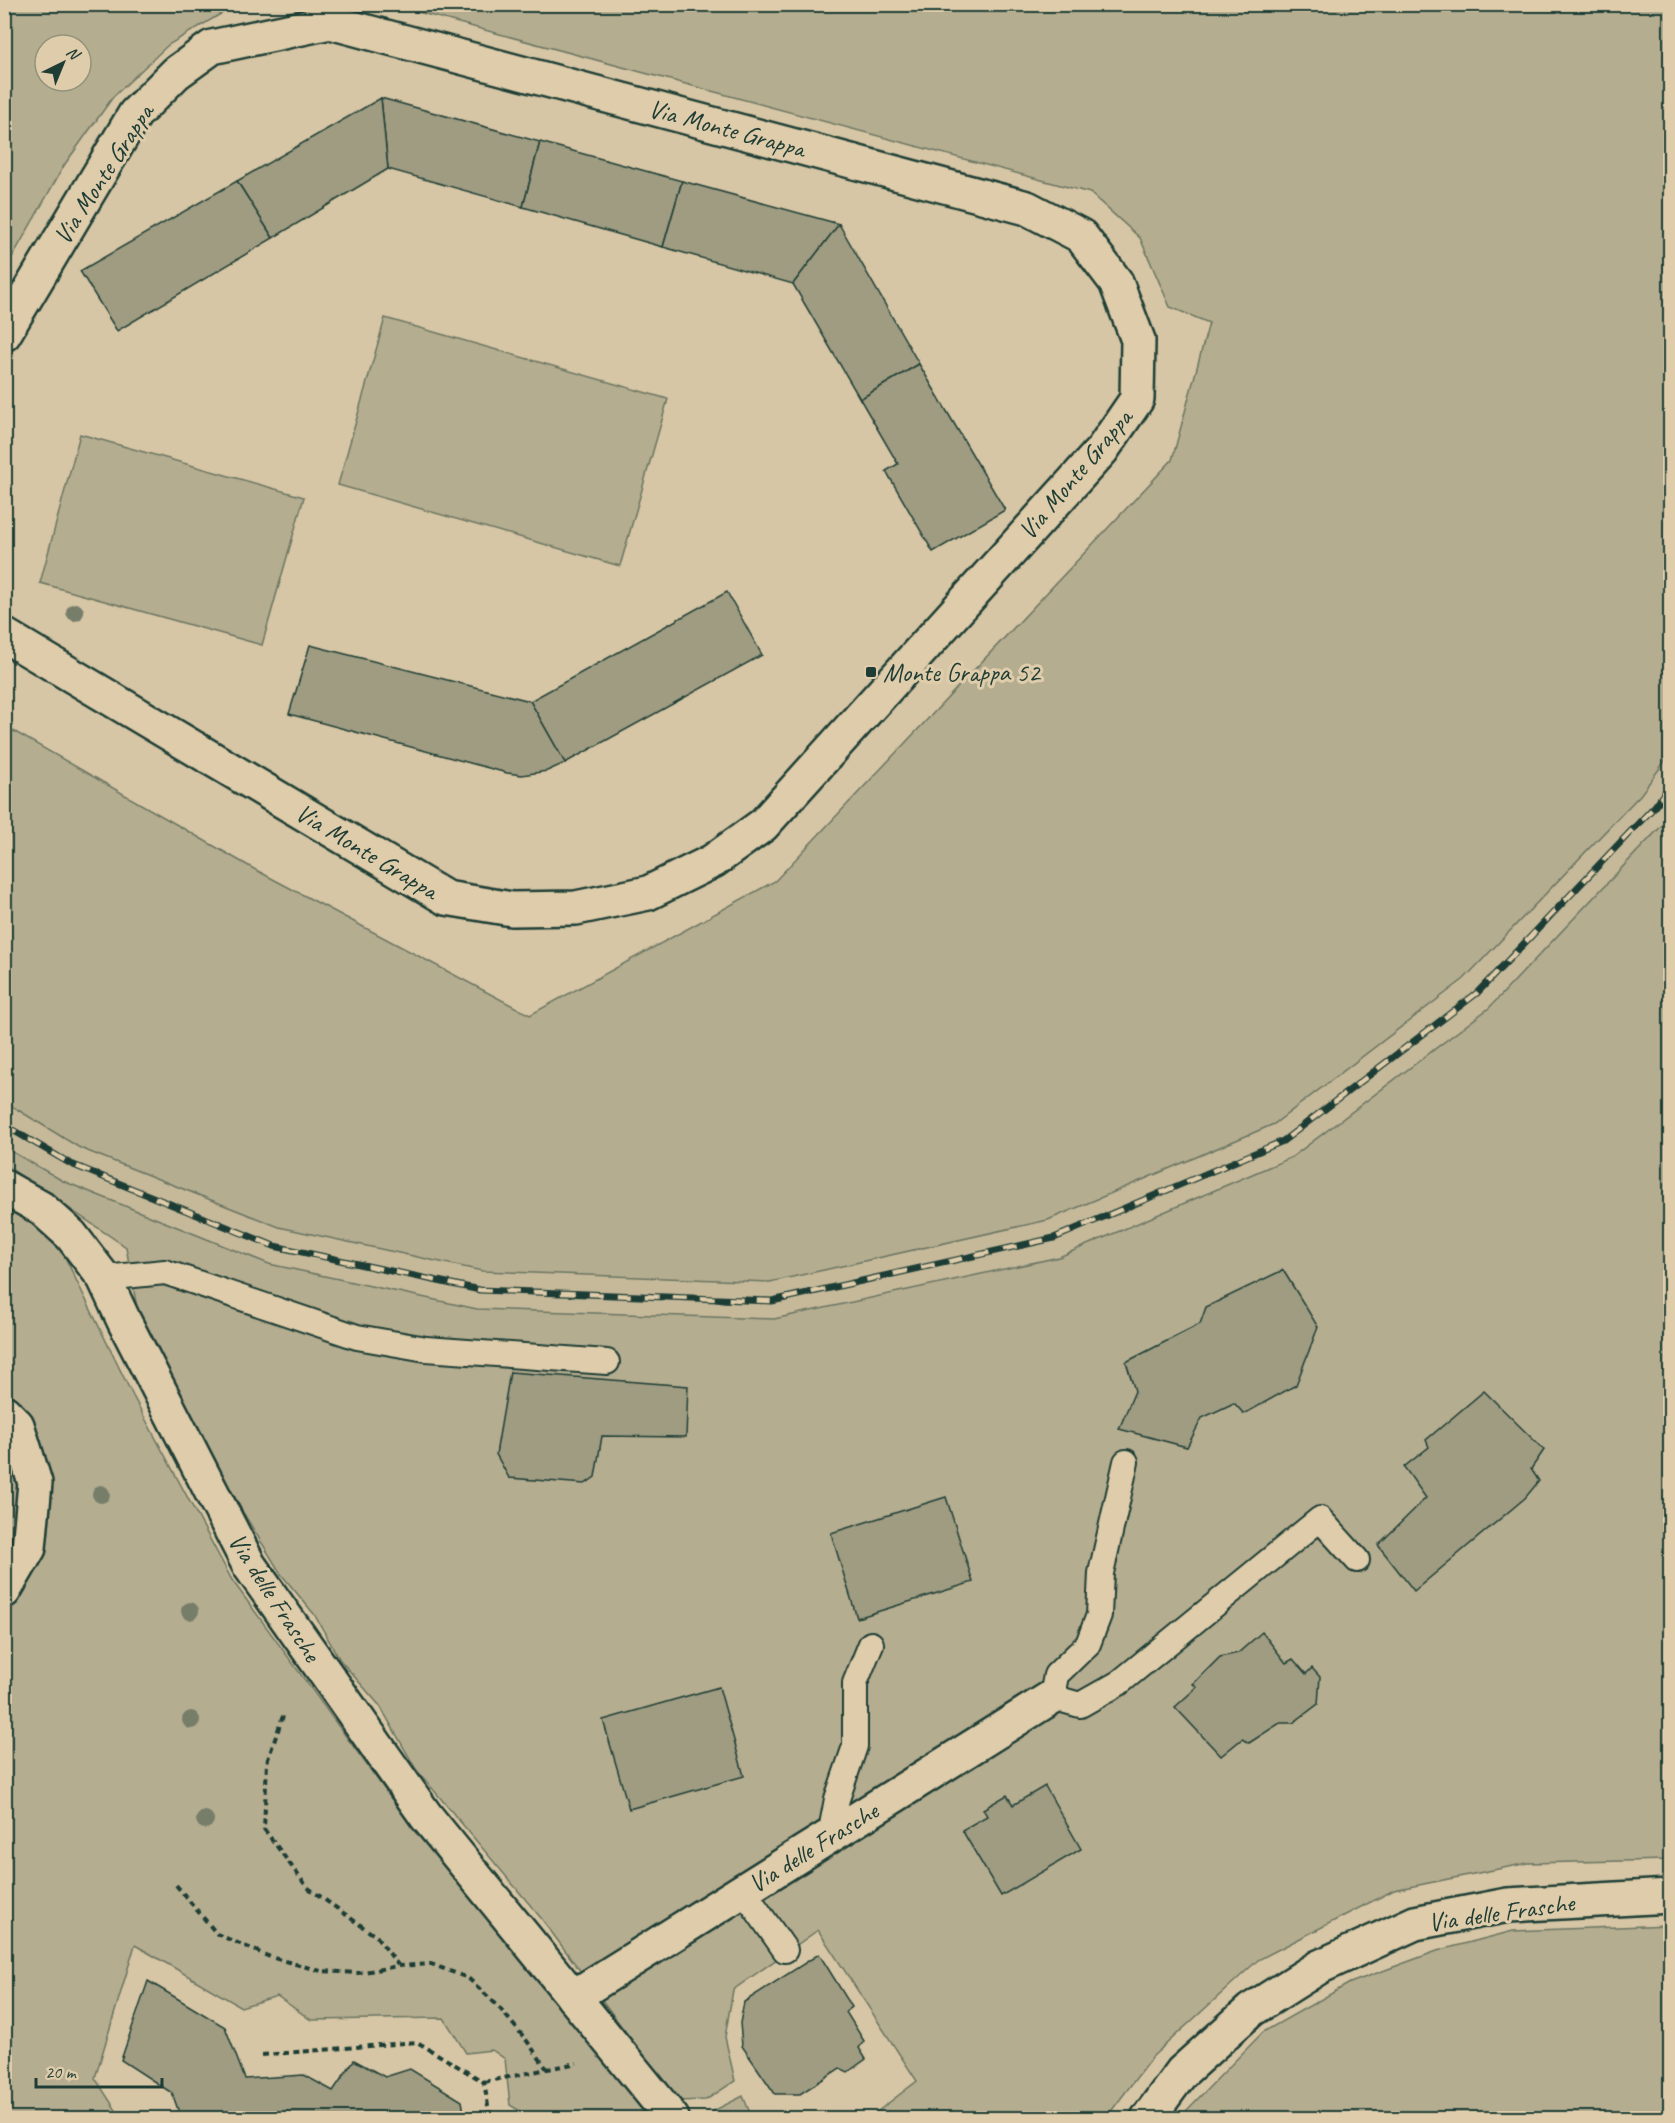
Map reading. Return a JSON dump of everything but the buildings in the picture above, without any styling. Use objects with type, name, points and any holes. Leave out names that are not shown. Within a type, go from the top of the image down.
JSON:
[{"type":"street","name":"Via Monte Grappa","points":[[4,334],[135,114],[176,73],[212,46],[330,22],[1027,208],[1081,236],[1116,282],[1138,339],[1137,399],[1102,450],[763,825],[713,861],[648,893],[576,908],[512,909],[446,898],[4,635]]},
{"type":"street","name":"Via delle Frasche","points":[[4,1187],[41,1208],[71,1235],[104,1278],[249,1565],[426,1816],[672,2118]]},
{"type":"street","points":[[4,1412],[17,1425],[35,1483],[29,1548],[4,1591]]},
{"type":"street","name":"Via delle Frasche","points":[[573,1997],[1052,1697]]},
{"type":"street","name":"Via delle Frasche","points":[[1148,2118],[1182,2072],[1251,2010],[1319,1967],[1415,1923],[1508,1905],[1671,1896]]},
{"type":"lane","points":[[104,1278],[165,1272],[357,1337],[426,1348],[607,1362]]},
{"type":"lane","points":[[1126,1462],[1101,1573],[1099,1615],[1088,1644],[1056,1675],[1052,1697],[1080,1705],[1119,1683],[1320,1519],[1358,1560]]},
{"type":"lane","points":[[830,1836],[837,1799],[855,1746],[855,1683],[871,1644]]},
{"type":"lane","points":[[743,1890],[785,1950]]},
{"type":"path","points":[[283,1716],[267,1762],[264,1829],[307,1887],[377,1937],[398,1966]]},
{"type":"path","points":[[176,1885],[217,1934],[270,1957],[330,1972],[358,1973],[398,1966],[431,1964],[468,1978],[497,2006],[547,2069]]},
{"type":"path","points":[[262,2055],[417,2042],[484,2082],[620,2055]]},
{"type":"path","points":[[484,2082],[490,2118]]},
{"type":"shaded area","points":[[5,4],[236,5],[168,45],[113,97],[65,164],[10,261],[4,257]]},
{"type":"shaded area","points":[[392,5],[1670,5],[1670,754],[1641,794],[1464,979],[1274,1124],[1048,1220],[770,1282],[482,1271],[279,1227],[80,1148],[5,1102],[5,726],[254,869],[530,1015],[775,881],[1172,460],[1209,323],[1170,307],[1140,238],[1090,193]]},
{"type":"shaded area","points":[[385,318],[668,399],[620,566],[338,485]]},
{"type":"shaded area","points":[[80,434],[304,497],[262,645],[40,583]]},
{"type":"shaded area","points":[[1670,754],[1670,817],[1489,1008],[1293,1157],[1059,1257],[774,1319],[477,1309],[269,1264],[63,1181],[5,1147],[4,1102],[80,1148],[279,1227],[482,1271],[770,1282],[1048,1220],[1464,979],[1641,794]]},
{"type":"shaded area","points":[[1670,817],[1670,1860],[1528,1863],[1394,1890],[1258,1960],[1152,2057],[1106,2118],[869,2118],[917,2081],[818,1930],[733,1990],[725,2037],[735,2081],[706,2100],[677,2101],[541,1918],[416,1769],[380,1706],[340,1660],[314,1614],[281,1574],[244,1514],[141,1330],[126,1247],[5,1165],[4,1147],[63,1181],[269,1264],[477,1309],[774,1319],[1059,1257],[1292,1157],[1489,1008]]},
{"type":"shaded area","points":[[5,1206],[26,1218],[63,1253],[133,1396],[232,1580],[417,1834],[652,2118],[531,2118],[510,2105],[505,2059],[492,2050],[466,2053],[444,2018],[311,2020],[277,1996],[241,2007],[135,1945],[95,2078],[121,2118],[5,2118]]},
{"type":"shaded area","points":[[1670,1925],[1670,2118],[1181,2118],[1263,2032],[1350,1983],[1437,1951],[1513,1931]]},
{"type":"shaded area","points":[[743,2096],[752,2118],[712,2118],[713,2111]]},
{"type":"railway","points":[[4,1125],[71,1164],[274,1246],[480,1290],[772,1301],[1054,1238],[1283,1141],[1477,993],[1655,806],[1670,785]]},
{"type":"place","name":"Monte Grappa 52","points":[[871,672]]}]
